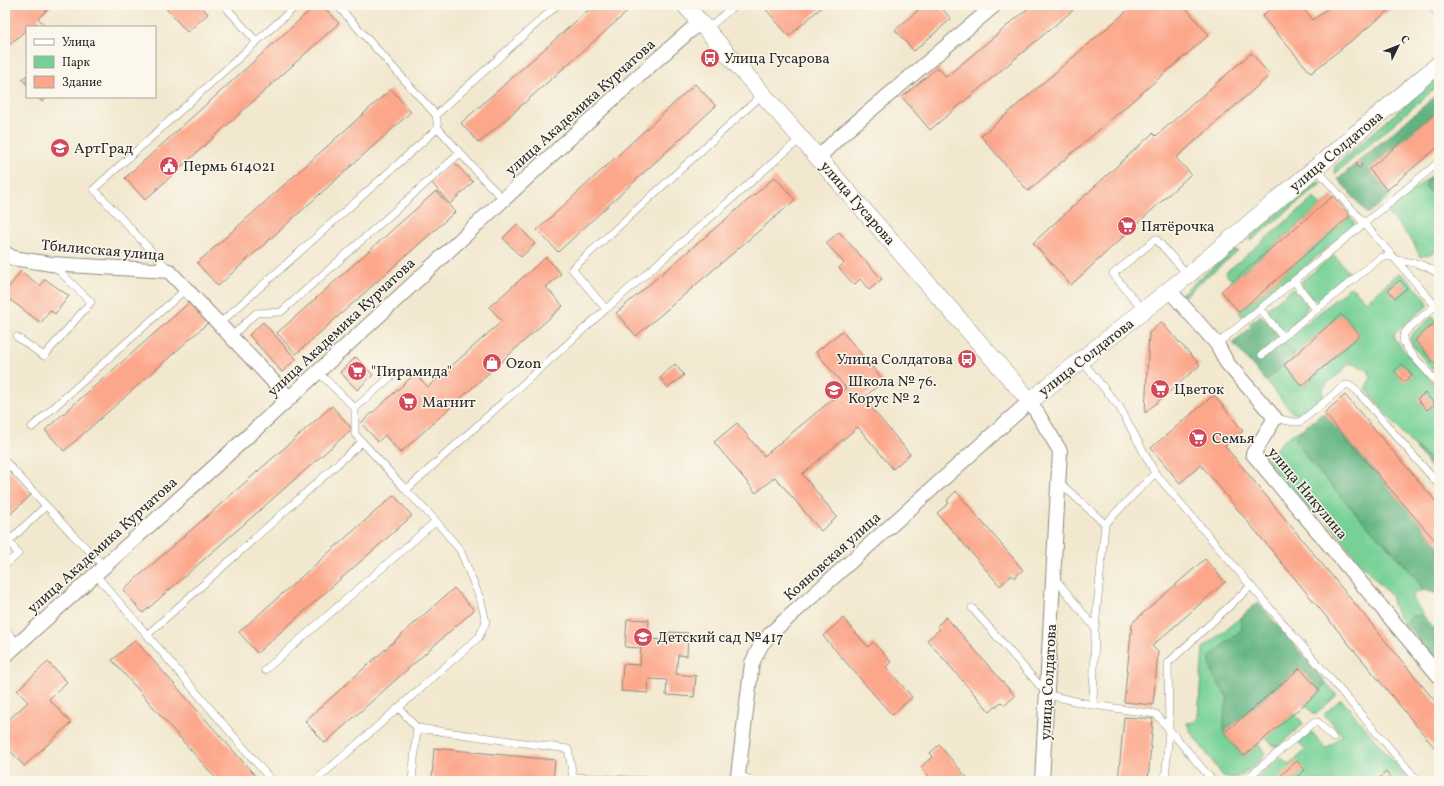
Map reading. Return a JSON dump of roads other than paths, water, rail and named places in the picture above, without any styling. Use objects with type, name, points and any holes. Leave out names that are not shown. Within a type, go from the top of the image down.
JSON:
[{"type":"street","name":"улица Гусарова","points":[[685,5],[1030,401]]},
{"type":"street","points":[[818,158],[839,138],[995,5]]},
{"type":"street","name":"улица Академика Курчатова","points":[[5,656],[318,372],[504,200],[703,26]]},
{"type":"street","name":"улица Солдатова","points":[[1042,781],[1048,695],[1060,451],[1030,401],[1170,290],[1439,64]]},
{"type":"street","name":"Тбилисская улица","points":[[5,253],[12,258],[51,264],[169,271],[289,398]]},
{"type":"street","points":[[1170,290],[1217,344],[1227,363],[1275,418]]},
{"type":"street","name":"Кояновская улица","points":[[738,778],[752,663],[761,645],[771,633],[1030,401]]},
{"type":"street","name":"улица Никулина","points":[[1275,418],[1253,454],[1439,676]]},
{"type":"lane","points":[[224,5],[256,41]]},
{"type":"lane","points":[[169,271],[94,189],[297,5]]},
{"type":"lane","points":[[337,5],[436,115],[438,128],[504,200]]},
{"type":"lane","points":[[436,115],[557,5]]},
{"type":"lane","points":[[703,26],[735,5]]},
{"type":"lane","points":[[606,309],[572,269],[763,94]]},
{"type":"lane","points":[[219,324],[438,128]]},
{"type":"lane","points":[[406,490],[606,309],[801,138]]},
{"type":"lane","points":[[232,337],[256,313],[281,312],[460,153]]},
{"type":"lane","points":[[1217,344],[1439,162]]},
{"type":"lane","points":[[1316,168],[1437,308],[1409,328],[1404,334],[1403,341],[1409,351],[1439,386]]},
{"type":"lane","points":[[1144,311],[1113,274],[1156,239],[1188,275]]},
{"type":"lane","points":[[1262,355],[1381,257],[1414,262],[1437,270]]},
{"type":"lane","points":[[17,337],[44,356],[91,302],[51,264]]},
{"type":"lane","points":[[1294,282],[1316,309]]},
{"type":"lane","points":[[32,427],[186,289]]},
{"type":"lane","points":[[1260,309],[1283,337]]},
{"type":"lane","points":[[1082,360],[1120,408],[1155,473],[1418,781]]},
{"type":"lane","points":[[315,781],[479,637],[486,622],[481,601],[460,550],[436,521],[355,434],[355,408],[318,372]]},
{"type":"lane","points":[[355,408],[395,373]]},
{"type":"lane","points":[[1275,418],[1292,422],[1300,422],[1344,385],[1350,385],[1357,391],[1439,486]]},
{"type":"lane","points":[[147,635],[362,442]]},
{"type":"lane","points":[[5,461],[46,506],[100,571],[147,635],[272,781]]},
{"type":"lane","points":[[1093,705],[1095,628],[1104,524],[1155,473]]},
{"type":"lane","points":[[1058,481],[1104,524]]},
{"type":"lane","points":[[5,565],[18,554],[9,541],[46,506]]},
{"type":"lane","points":[[265,670],[436,521]]},
{"type":"lane","points":[[1053,575],[1095,628]]},
{"type":"lane","points":[[1165,781],[1168,729],[1168,663],[1251,586]]},
{"type":"lane","points":[[972,608],[1048,695],[1093,705],[1156,714],[1213,781]]},
{"type":"lane","points":[[5,629],[18,644]]},
{"type":"lane","points":[[399,708],[417,728],[568,749],[573,777],[654,781]]},
{"type":"lane","points":[[1244,781],[1314,722],[1318,722],[1333,738]]},
{"type":"lane","points":[[412,781],[417,728]]},
{"type":"lane","points":[[738,778],[754,781]]},
{"type":"place","name":"Улица Гусарова","points":[[710,58]]},
{"type":"place","name":"АртГрад","points":[[60,148]]},
{"type":"place","name":"Пермь 614021","points":[[169,166]]},
{"type":"place","name":"Пятёрочка","points":[[1127,226]]},
{"type":"place","name":"Улица Солдатова","points":[[967,359]]},
{"type":"place","name":"Ozon","points":[[492,363]]},
{"type":"place","name":"\"Пирамида\"","points":[[357,371]]},
{"type":"place","name":"Цветок","points":[[1160,389]]},
{"type":"place","name":"Школа № 76. Корус № 2","points":[[834,390]]},
{"type":"place","name":"Магнит","points":[[408,402]]},
{"type":"place","name":"Семья","points":[[1198,438]]},
{"type":"place","name":"Детский сад №417","points":[[643,637]]}]
